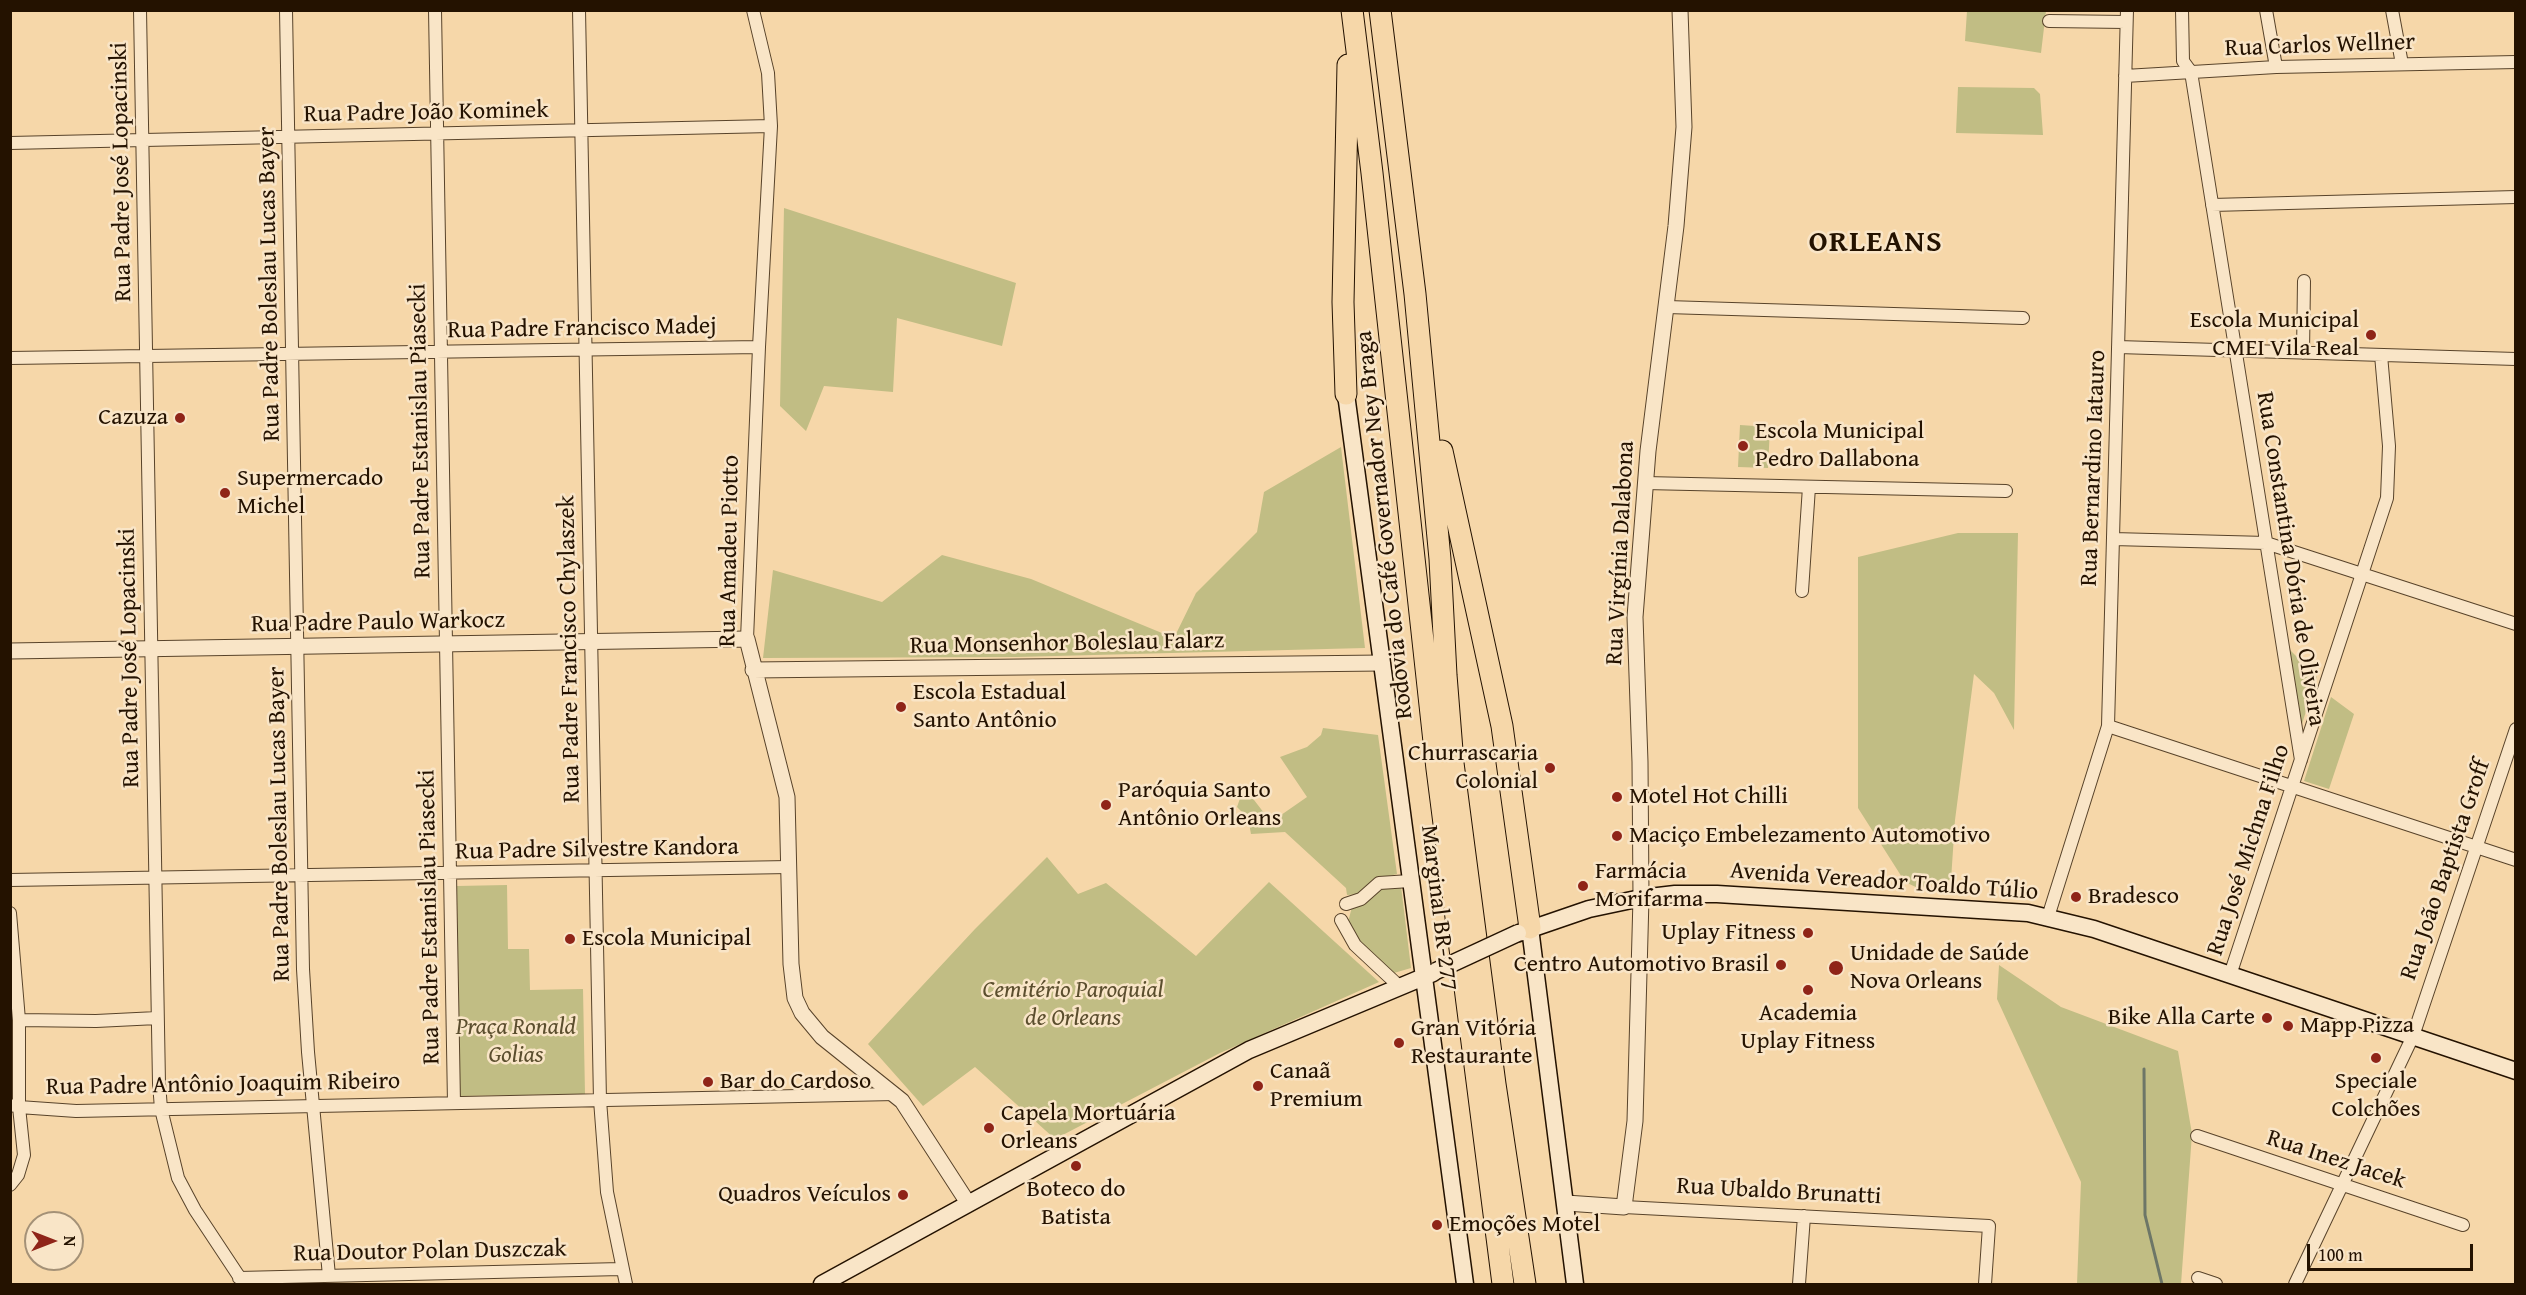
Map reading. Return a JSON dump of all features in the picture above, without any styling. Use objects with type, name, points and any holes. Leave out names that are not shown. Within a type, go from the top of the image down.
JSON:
[{"type":"highway","points":[[1346,394],[1343,302],[1351,10]]},
{"type":"highway","name":"Rodovia do Café Governador Ney Braga","points":[[1351,10],[1373,185],[1437,769],[1503,1284]]},
{"type":"highway","name":"Rodovia do Café Governador Ney Braga","points":[[1380,12],[1407,217],[1422,365],[1440,559],[1453,763],[1495,1084],[1526,1284]]},
{"type":"highway","points":[[1422,365],[1503,726],[1524,931]]},
{"type":"main road","name":"Marginal BR-277","points":[[1346,394],[1410,881],[1430,974],[1465,1284]]},
{"type":"main road","name":"Avenida Vereador Toaldo Túlio","points":[[822,1284],[1240,1055],[1524,931],[1589,909],[1641,898],[1675,894],[1717,894],[2005,911],[2048,917],[2094,929],[2516,1071]]},
{"type":"main road","points":[[1524,931],[1566,1203],[1575,1284]]},
{"type":"street","name":"Rua Padre José Lopacinski","points":[[140,10],[157,1018],[161,1109],[175,1166],[185,1194],[241,1281]]},
{"type":"street","name":"Rua Padre Boleslau Lucas Bayer","points":[[286,10],[304,1001],[329,1276]]},
{"type":"street","name":"Rua Padre Estanislau Piasecki","points":[[435,10],[454,1103]]},
{"type":"street","name":"Rua Padre Francisco Chylaszek","points":[[579,10],[600,1100],[607,1192],[621,1269],[626,1284]]},
{"type":"street","name":"Rua Amadeu Piotto","points":[[753,10],[768,73],[771,126],[747,639],[787,797],[792,981],[795,998],[802,1013],[822,1037],[895,1094],[907,1108],[968,1203]]},
{"type":"street","name":"Rua Virgínia Dalabona","points":[[1624,1207],[1636,1102],[1641,898],[1640,772],[1634,627],[1646,483],[1676,226],[1684,127],[1680,10]]},
{"type":"street","name":"Rua Constantina Dória de Oliveira","points":[[2182,10],[2182,61],[2191,72],[2301,760]]},
{"type":"street","points":[[2266,10],[2276,67]]},
{"type":"street","points":[[2392,10],[2402,64]]},
{"type":"street","points":[[2049,21],[2127,16]]},
{"type":"street","name":"Rua Bernardino Iatauro","points":[[2048,917],[2108,726],[2127,16]]},
{"type":"street","name":"Rua Carlos Wellner","points":[[2125,76],[2276,67],[2516,62]]},
{"type":"street","name":"Rua Padre João Kominek","points":[[10,143],[771,126]]},
{"type":"street","points":[[2212,205],[2516,197]]},
{"type":"street","points":[[2302,353],[2304,281]]},
{"type":"street","points":[[1666,307],[2023,318]]},
{"type":"street","name":"Rua Padre Francisco Madej","points":[[10,358],[759,347]]},
{"type":"street","points":[[2118,347],[2516,359]]},
{"type":"street","name":"Rua José Michna Filho","points":[[2229,975],[2382,515],[2388,484],[2389,446],[2381,355]]},
{"type":"street","points":[[1646,483],[2006,491]]},
{"type":"street","points":[[1802,591],[1809,487]]},
{"type":"street","points":[[2113,539],[2266,543],[2516,624]]},
{"type":"street","name":"Rua Padre Paulo Warkocz","points":[[10,651],[747,639]]},
{"type":"street","name":"Rua Monsenhor Boleslau Falarz","points":[[753,670],[1382,663]]},
{"type":"street","points":[[2108,726],[2516,860]]},
{"type":"street","name":"Rua João Baptista Groff","points":[[2295,1284],[2413,1036],[2516,729]]},
{"type":"street","name":"Rua Padre Silvestre Kandora","points":[[10,880],[789,867]]},
{"type":"street","points":[[1346,904],[1361,899],[1380,884],[1410,881]]},
{"type":"street","points":[[10,913],[19,1020],[15,1106],[24,1155],[18,1176],[10,1185]]},
{"type":"street","points":[[1341,920],[1355,945],[1400,987]]},
{"type":"street","points":[[19,1020],[96,1021],[157,1018]]},
{"type":"street","name":"Rua Padre Antônio Joaquim Ribeiro","points":[[15,1106],[76,1110],[161,1109],[895,1094]]},
{"type":"street","name":"Rua Inez Jacek","points":[[2197,1136],[2463,1225]]},
{"type":"street","name":"Rua Ubaldo Brunatti","points":[[1566,1203],[1989,1226],[1985,1284]]},
{"type":"street","points":[[1799,1284],[1804,1216]]},
{"type":"street","name":"Rua Doutor Polan Duszczak","points":[[241,1281],[329,1276],[621,1269]]},
{"type":"street","points":[[2198,1278],[2216,1284]]},
{"type":"green space","points":[[1967,11],[2046,11],[2041,53],[1965,41]]},
{"type":"green space","points":[[1958,87],[2034,88],[2040,94],[2043,135],[1956,133]]},
{"type":"green space","points":[[784,208],[1016,283],[1002,346],[897,318],[893,392],[824,386],[806,431],[780,406]]},
{"type":"green space","points":[[1740,425],[1770,427],[1768,468],[1738,467]]},
{"type":"green space","points":[[1341,447],[1365,648],[1016,657],[763,658],[773,570],[882,602],[942,555],[1031,579],[1174,638],[1196,593],[1257,532],[1264,492]]},
{"type":"green space","points":[[1958,533],[2018,533],[2014,730],[1994,693],[1974,674],[1955,820],[1951,880],[1918,888],[1905,882],[1858,808],[1858,557]]},
{"type":"green space","points":[[2287,647],[2317,677],[2301,727]]},
{"type":"green space","points":[[2331,697],[2354,714],[2329,789],[2304,781]]},
{"type":"green space","points":[[1323,728],[1378,735],[1397,874],[1374,880],[1359,894],[1347,895],[1346,888],[1285,832],[1251,834],[1248,818],[1237,807],[1244,787],[1271,822],[1307,797],[1280,757],[1307,747],[1321,735]]},
{"type":"green space","name":"Cemitério Paroquial de Orleans","points":[[1047,857],[1078,894],[1106,883],[1196,956],[1269,882],[1379,982],[1220,1053],[1055,1139],[975,1067],[923,1106],[868,1044],[975,929]]},
{"type":"green space","name":"Praça Ronald Golias","points":[[507,885],[508,949],[529,949],[530,990],[583,989],[585,1094],[460,1096],[457,886]]},
{"type":"green space","points":[[1401,886],[1411,968],[1394,973],[1358,939],[1348,922],[1352,907],[1383,887]]},
{"type":"green space","points":[[1999,965],[2061,1007],[2178,1051],[2192,1134],[2181,1284],[2077,1284],[2081,1182],[1997,999]]},
{"type":"waterway","points":[[2144,1069],[2145,1215],[2162,1284]]},
{"type":"place","name":"Escola Municipal CMEI Vila Real","points":[[2371,335]]},
{"type":"place","name":"Cazuza","points":[[180,418]]},
{"type":"place","name":"Escola Municipal Pedro Dallabona","points":[[1743,446]]},
{"type":"place","name":"Supermercado Michel","points":[[225,493]]},
{"type":"place","name":"Escola Estadual Santo Antônio","points":[[901,707]]},
{"type":"place","name":"Churrascaria Colonial","points":[[1550,768]]},
{"type":"place","name":"Motel Hot Chilli","points":[[1617,797]]},
{"type":"place","name":"Paróquia Santo Antônio Orleans","points":[[1106,805]]},
{"type":"place","name":"Maciço Embelezamento Automotivo","points":[[1617,836]]},
{"type":"place","name":"Farmácia Morifarma","points":[[1583,886]]},
{"type":"place","name":"Bradesco","points":[[2076,897]]},
{"type":"place","name":"Uplay Fitness","points":[[1808,933]]},
{"type":"place","name":"Escola Municipal","points":[[570,939]]},
{"type":"place","name":"Centro Automotivo Brasil","points":[[1781,965]]},
{"type":"place","name":"Unidade de Saúde Nova Orleans","points":[[1836,968]]},
{"type":"place","name":"Academia Uplay Fitness","points":[[1808,990]]},
{"type":"place","name":"Bike Alla Carte","points":[[2267,1018]]},
{"type":"place","name":"Mapp Pizza","points":[[2288,1026]]},
{"type":"place","name":"Gran Vitória Restaurante","points":[[1399,1043]]},
{"type":"place","name":"Speciale Colchões","points":[[2376,1058]]},
{"type":"place","name":"Bar do Cardoso","points":[[708,1082]]},
{"type":"place","name":"Canaã Premium","points":[[1258,1086]]},
{"type":"place","name":"Capela Mortuária Orleans","points":[[989,1128]]},
{"type":"place","name":"Boteco do Batista","points":[[1076,1166]]},
{"type":"place","name":"Quadros Veículos","points":[[903,1195]]},
{"type":"place","name":"Emoções Motel","points":[[1437,1225]]},
{"type":"district","name":"ORLEANS","points":[[1876,243]]}]
